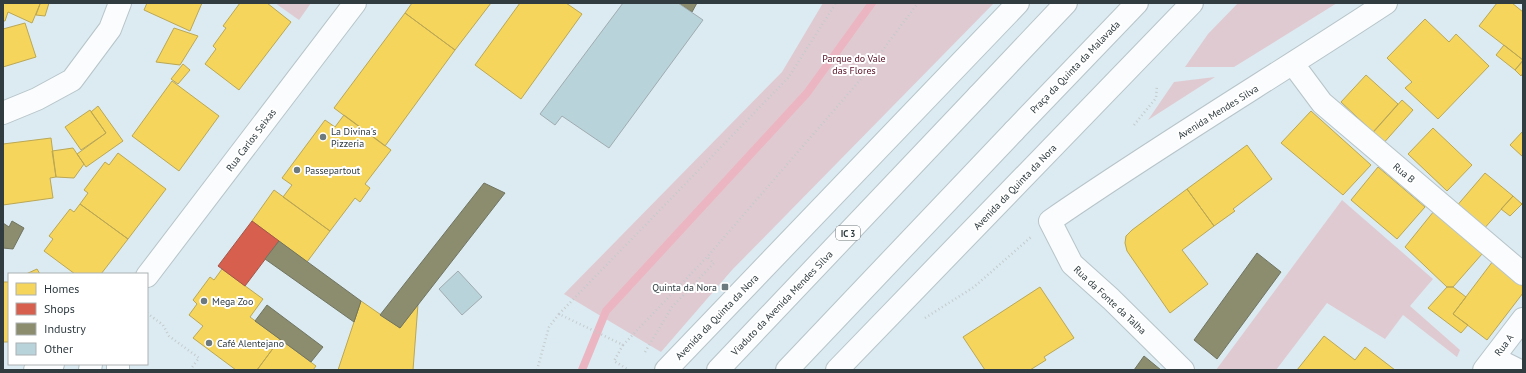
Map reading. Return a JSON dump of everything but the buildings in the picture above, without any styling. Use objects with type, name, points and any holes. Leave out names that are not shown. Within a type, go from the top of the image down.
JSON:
[{"type":"main road","points":[[3,113],[37,99],[72,80],[110,28],[120,3]]},
{"type":"main road","name":"Rua Carlos Seixas","points":[[148,275],[355,3]]},
{"type":"main road","name":"Avenida da Quinta da Nora","points":[[666,370],[1018,3]]},
{"type":"main road","name":"Viaduto da Avenida Mendes Silva","points":[[718,370],[1066,3]]},
{"type":"main road","name":"Praça da Quinta da Malavada","points":[[786,370],[1137,3]]},
{"type":"main road","name":"Avenida da Quinta da Nora","points":[[837,370],[1192,3]]},
{"type":"main road","name":"Avenida Mendes Silva","points":[[1050,221],[1110,180],[1386,3]]},
{"type":"main road","name":"Rua B","points":[[1293,64],[1322,103],[1523,274]]},
{"type":"main road","name":"Rua da Fonte da Talha","points":[[1050,221],[1072,264],[1111,299],[1183,370]]},
{"type":"main road","name":"Rua A","points":[[1489,364],[1523,319]]},
{"type":"main road","points":[[1489,364],[1518,370]]},
{"type":"main road","points":[[35,370],[49,365]]},
{"type":"path","points":[[537,370],[549,327],[559,314],[788,78],[836,3]]},
{"type":"path","points":[[628,370],[614,361],[624,346],[707,257],[861,79],[918,3]]},
{"type":"path","points":[[1134,125],[1156,98],[1157,85]]},
{"type":"path","points":[[920,321],[974,287],[1050,221]]},
{"type":"path","points":[[644,358],[645,352],[672,307],[714,263],[707,257]]},
{"type":"path","points":[[148,314],[163,325],[169,336],[199,358],[190,370]]},
{"type":"path","points":[[559,314],[624,346]]},
{"type":"green space","points":[[275,3],[311,3],[299,20]]},
{"type":"green space","name":"Parque do Vale das Flores","points":[[823,3],[994,3],[732,270],[661,352],[564,294],[782,72]]},
{"type":"green space","points":[[1238,3],[1337,3],[1234,67],[1185,67],[1208,34]]},
{"type":"green space","points":[[1215,77],[1148,120],[1174,82]]},
{"type":"green space","points":[[1342,200],[1433,279],[1410,306],[1460,350],[1457,357],[1403,315],[1385,339],[1327,303],[1276,370],[1216,370]]},
{"type":"waterway","points":[[582,370],[606,311],[807,93],[872,3]]},
{"type":"place","name":"La Divina's Pizzeria","points":[[323,137]]},
{"type":"place","name":"Passepartout","points":[[297,170]]},
{"type":"place","name":"Quinta da Nora","points":[[725,287]]},
{"type":"place","name":"Mega Zoo","points":[[204,301]]},
{"type":"place","name":"Café Alentejano","points":[[209,343]]}]
